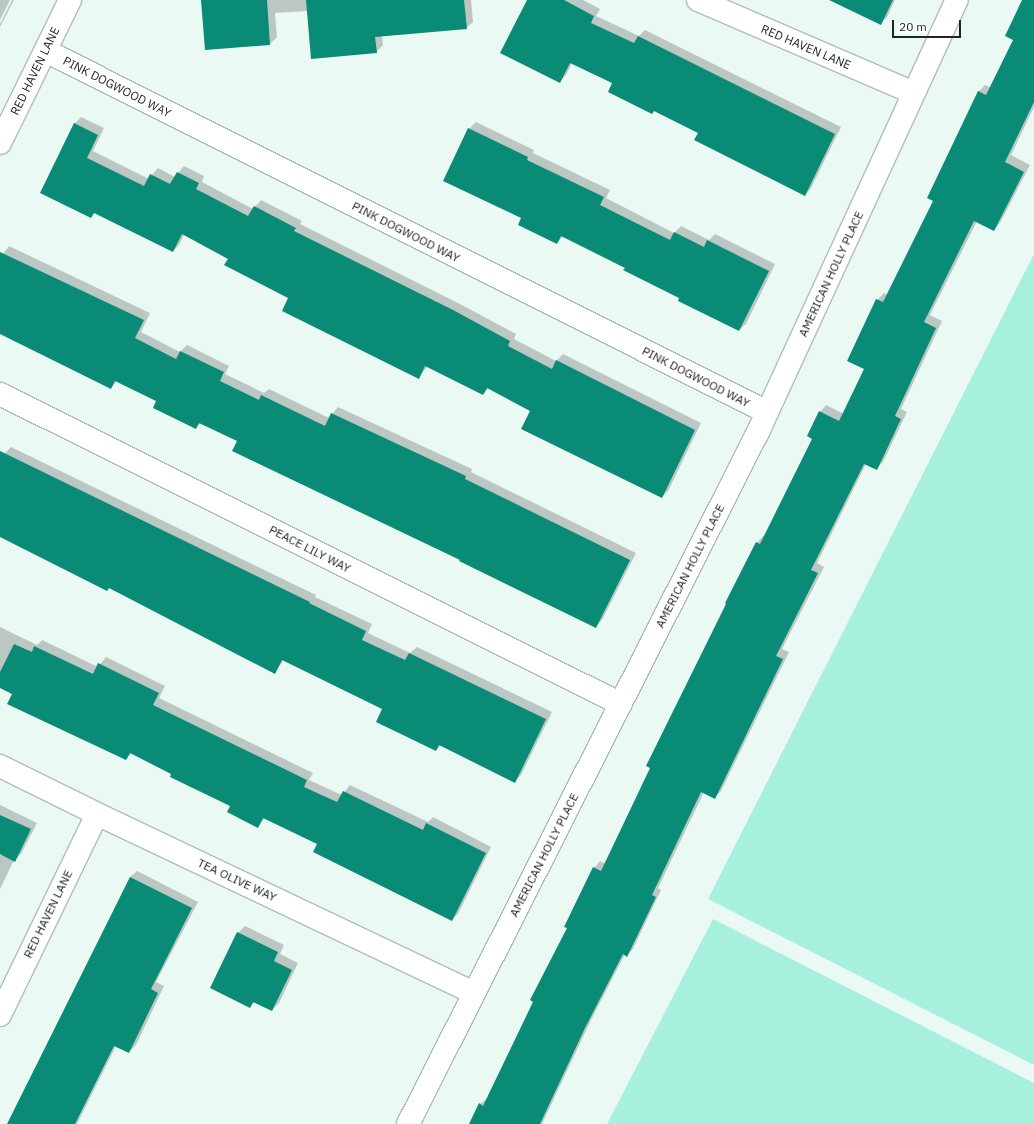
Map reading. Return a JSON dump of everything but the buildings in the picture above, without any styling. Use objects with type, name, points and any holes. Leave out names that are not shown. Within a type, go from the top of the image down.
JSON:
[{"type":"street","name":"RED HAVEN LANE","points":[[0,143],[70,0]]},
{"type":"street","name":"RED HAVEN LANE","points":[[698,0],[914,93]]},
{"type":"street","name":"AMERICAN HOLLY PLACE","points":[[408,1124],[767,412],[957,0]]},
{"type":"street","name":"PINK DOGWOOD WAY","points":[[46,51],[767,412]]},
{"type":"street","name":"PEACE LILY WAY","points":[[0,394],[621,704]]},
{"type":"street","name":"TEA OLIVE WAY","points":[[0,766],[97,814],[474,993]]},
{"type":"street","name":"RED HAVEN LANE","points":[[0,1015],[97,814]]},
{"type":"green space","points":[[1034,254],[1034,1065],[708,899]]},
{"type":"green space","points":[[713,919],[1034,1083],[1034,1124],[607,1124]]}]
